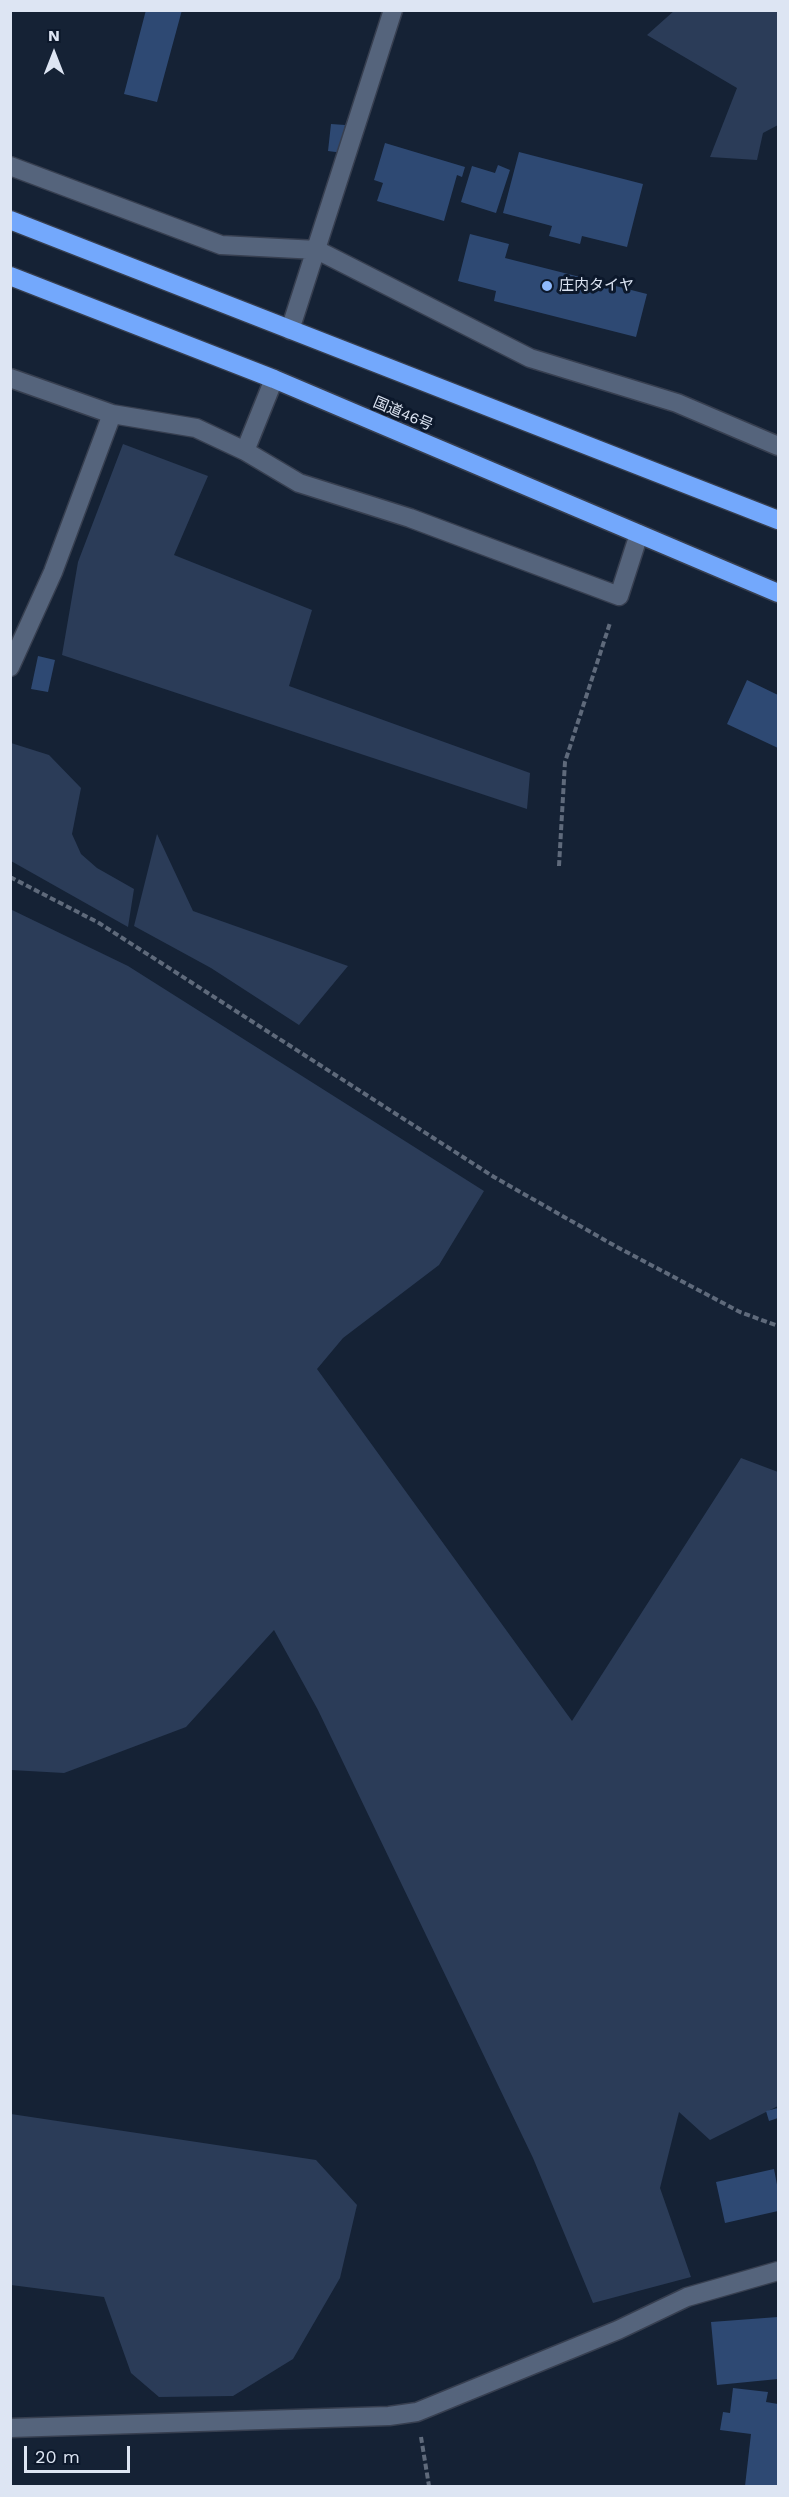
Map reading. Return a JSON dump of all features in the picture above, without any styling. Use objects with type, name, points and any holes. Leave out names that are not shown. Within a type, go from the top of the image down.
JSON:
[{"type":"highway","points":[[10,220],[778,520]]},
{"type":"highway","name":"国道46号","points":[[10,276],[273,379],[778,594]]},
{"type":"street","points":[[290,330],[393,10]]},
{"type":"street","points":[[10,165],[221,245],[317,250],[530,358],[677,403],[778,447]]},
{"type":"street","points":[[10,378],[112,414],[196,428],[245,451],[299,483],[410,518],[619,596],[639,534]]},
{"type":"street","points":[[245,451],[273,379]]},
{"type":"street","points":[[10,667],[54,572],[112,414]]},
{"type":"street","points":[[10,2428],[389,2416],[417,2412],[618,2330],[687,2297],[778,2271]]},
{"type":"path","points":[[559,866],[565,762],[619,596]]},
{"type":"path","points":[[10,877],[99,923],[494,1177],[617,1247],[740,1312],[778,1326]]},
{"type":"path","points":[[417,2412],[429,2487]]},
{"type":"shaded area","points":[[675,10],[778,11],[778,125],[763,133],[757,160],[710,157],[737,88],[647,35]]},
{"type":"shaded area","points":[[123,444],[208,476],[174,555],[312,610],[289,686],[530,773],[527,809],[62,655],[78,562]]},
{"type":"shaded area","points":[[11,743],[49,755],[81,788],[72,834],[81,854],[97,868],[134,889],[128,927],[11,861]]},
{"type":"shaded area","points":[[157,834],[193,911],[348,966],[299,1025],[211,968],[134,926]]},
{"type":"shaded area","points":[[10,909],[128,966],[484,1191],[439,1265],[343,1338],[317,1369],[572,1721],[741,1458],[778,1472],[778,2106],[710,2140],[679,2112],[660,2188],[691,2277],[593,2303],[533,2158],[318,1710],[274,1630],[186,1727],[64,1773],[11,1770]]},
{"type":"shaded area","points":[[11,2114],[316,2160],[357,2205],[340,2278],[293,2359],[233,2396],[159,2397],[131,2373],[104,2297],[11,2285]]},
{"type":"building","points":[[146,10],[182,10],[157,102],[124,94]]},
{"type":"building","points":[[331,124],[345,125],[343,153],[328,151]]},
{"type":"building","points":[[385,143],[465,167],[462,177],[457,175],[444,221],[377,201],[383,183],[374,180]]},
{"type":"building","points":[[519,152],[643,184],[627,247],[582,236],[580,244],[549,236],[552,226],[503,213]]},
{"type":"building","points":[[498,165],[510,170],[496,213],[461,202],[472,166],[495,173]]},
{"type":"building","name":"庄内タイヤ","points":[[470,234],[509,244],[505,258],[647,294],[636,337],[494,301],[496,291],[458,281]]},
{"type":"building","points":[[38,656],[55,660],[48,692],[31,689]]},
{"type":"building","points":[[747,680],[778,695],[778,748],[727,724]]},
{"type":"building","points":[[778,2108],[778,2118],[769,2121],[766,2111]]},
{"type":"building","points":[[774,2169],[778,2190],[778,2211],[725,2223],[716,2182]]},
{"type":"building","points":[[778,2317],[778,2379],[717,2385],[711,2322]]},
{"type":"building","points":[[733,2388],[768,2392],[766,2402],[778,2404],[778,2486],[745,2486],[751,2434],[720,2430],[723,2412],[730,2413]]},
{"type":"place","name":"庄内タイヤ","points":[[547,286]]}]
